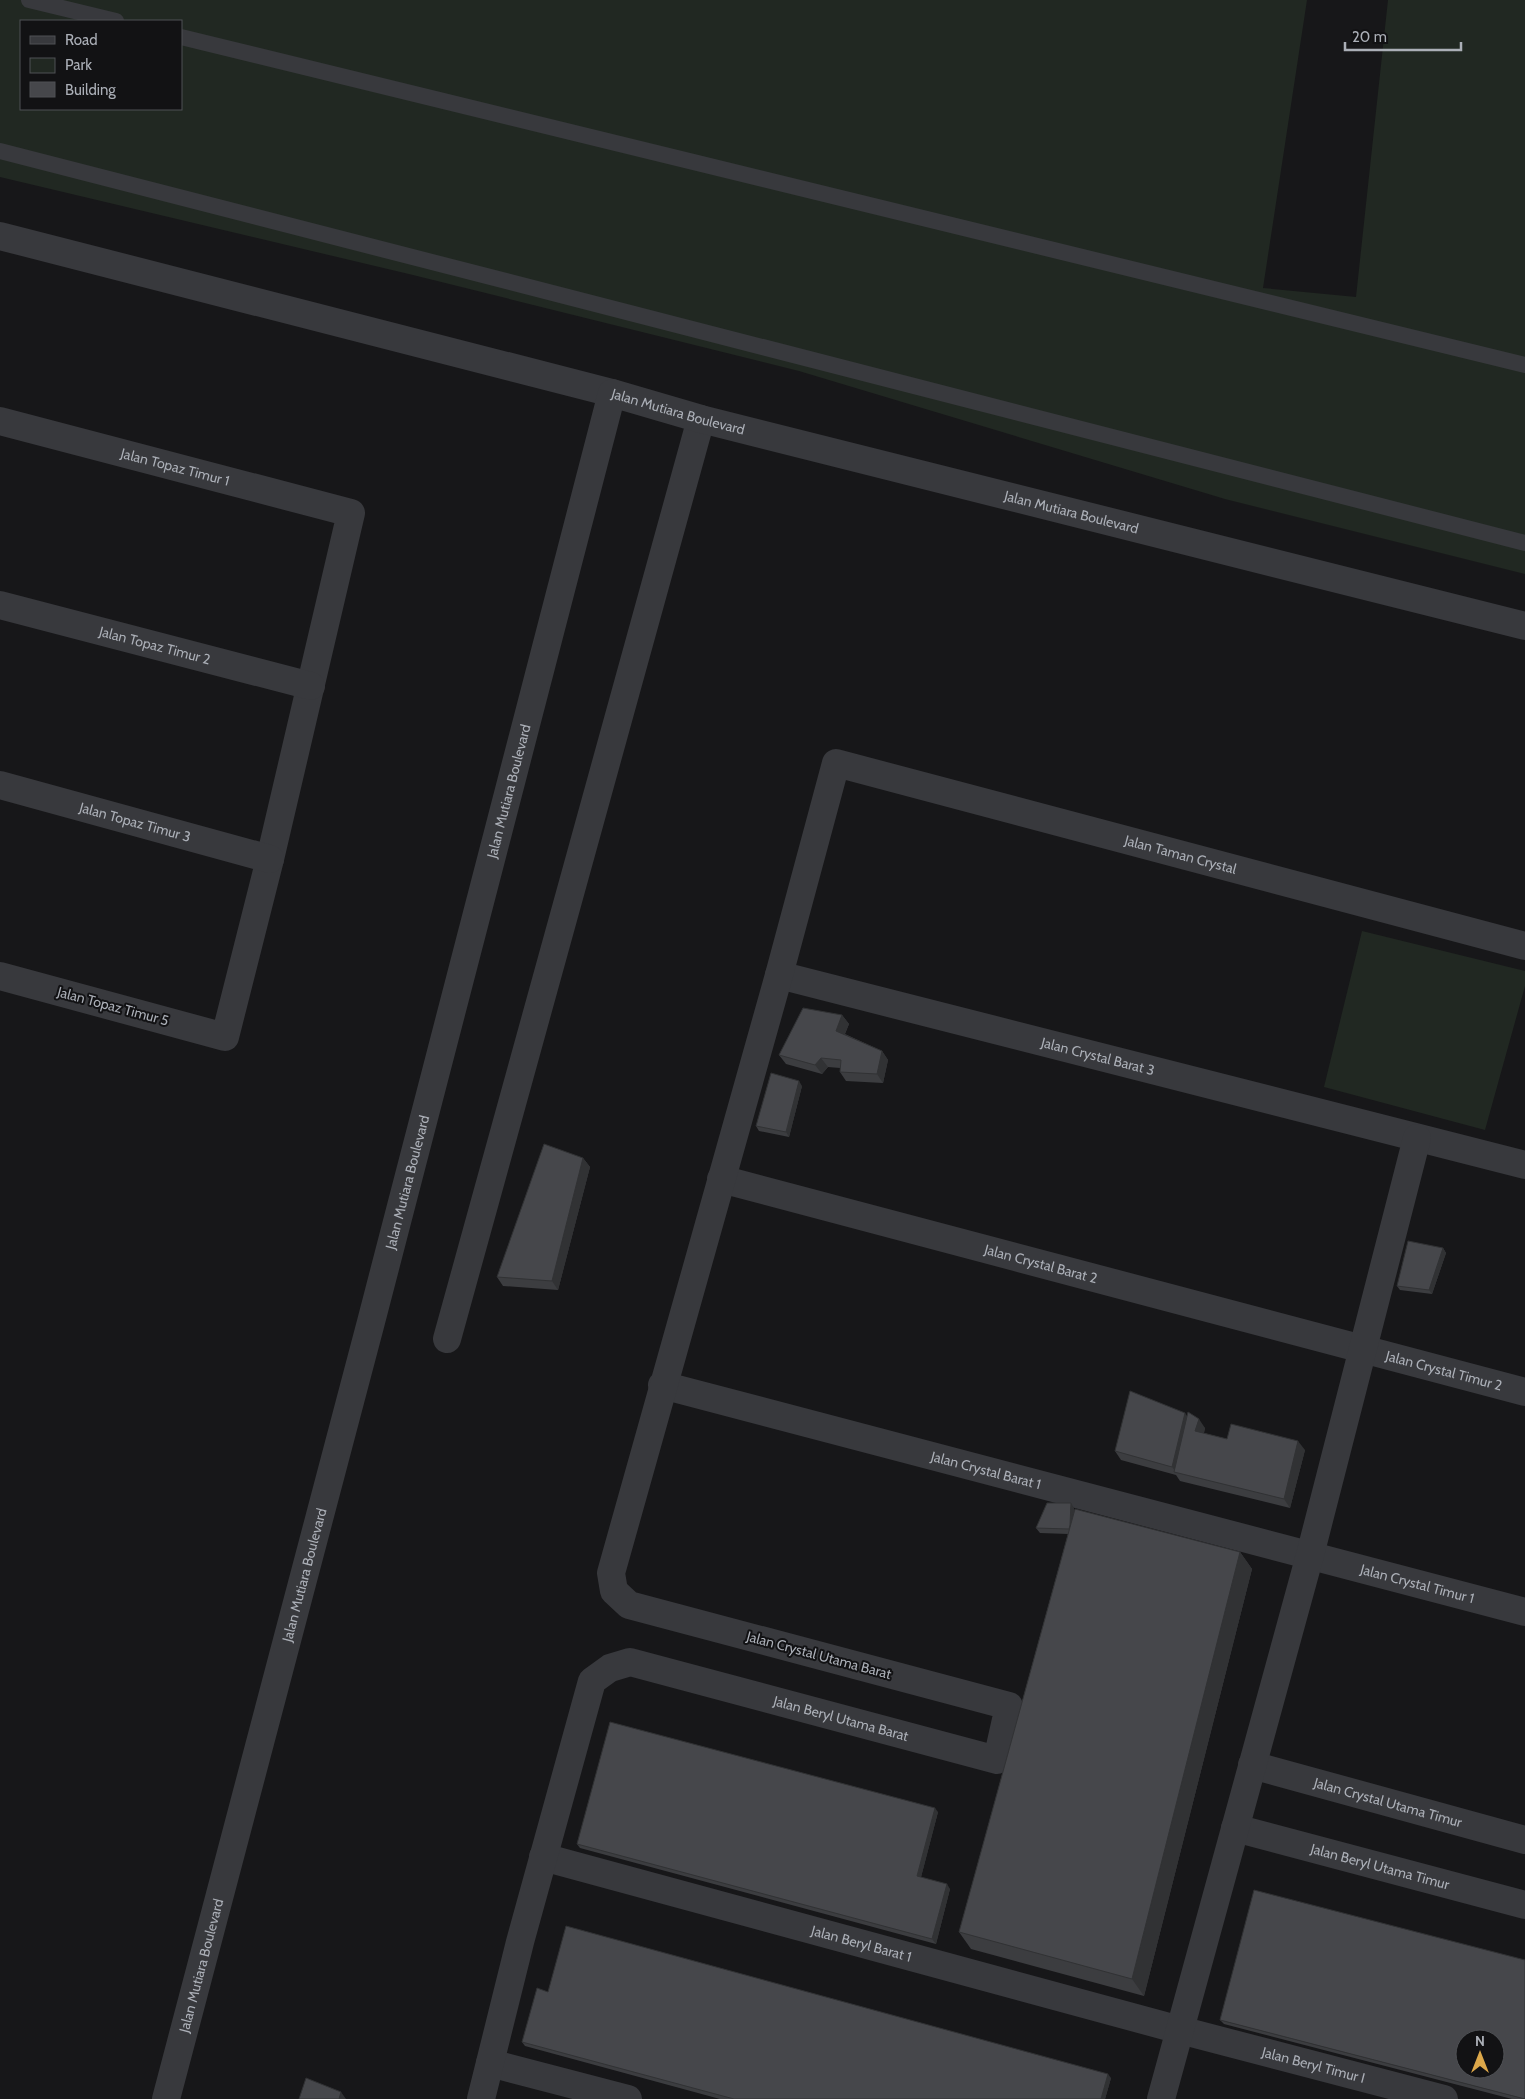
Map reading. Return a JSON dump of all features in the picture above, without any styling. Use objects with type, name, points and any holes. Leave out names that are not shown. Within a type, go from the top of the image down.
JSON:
[{"type":"street","points":[[0,236],[612,393]]},
{"type":"street","name":"Jalan Mutiara Boulevard","points":[[166,2099],[379,1294],[612,393],[701,419],[1525,626]]},
{"type":"street","points":[[447,1338],[701,419]]},
{"type":"street","name":"Jalan Topaz Timur 1","points":[[0,421],[351,514],[311,686]]},
{"type":"street","name":"Jalan Topaz Timur 2","points":[[0,605],[311,686]]},
{"type":"street","points":[[270,859],[311,686]]},
{"type":"street","name":"Jalan Taman Crystal","points":[[779,975],[836,763],[1525,946]]},
{"type":"street","name":"Jalan Topaz Timur 3","points":[[0,785],[270,859]]},
{"type":"street","name":"Jalan Topaz Timur 5","points":[[0,976],[225,1037],[270,859]]},
{"type":"street","points":[[662,1385],[779,975]]},
{"type":"street","name":"Jalan Crystal Barat 3","points":[[779,975],[1525,1165]]},
{"type":"street","points":[[1161,2099],[1310,1555],[1417,1138]]},
{"type":"street","name":"Jalan Crystal Barat 2","points":[[721,1179],[1362,1349]]},
{"type":"street","name":"Jalan Crystal Timur 2","points":[[1362,1349],[1525,1392]]},
{"type":"street","name":"Jalan Crystal Barat 1","points":[[662,1385],[1310,1555]]},
{"type":"street","name":"Jalan Crystal Utama Barat","points":[[662,1385],[611,1573],[614,1591],[629,1604],[1009,1706]]},
{"type":"street","name":"Jalan Crystal Timur 1","points":[[1310,1555],[1525,1612]]},
{"type":"street","name":"Jalan Beryl Utama Barat","points":[[543,1857],[592,1681],[610,1668],[630,1662],[997,1760],[1009,1706]]},
{"type":"street","name":"Jalan Crystal Utama Timur","points":[[1252,1765],[1525,1840]]},
{"type":"street","name":"Jalan Beryl Utama Timur","points":[[1235,1828],[1525,1905]]},
{"type":"street","points":[[481,2099],[543,1857]]},
{"type":"street","name":"Jalan Beryl Barat 1","points":[[543,1857],[1180,2030]]},
{"type":"street","name":"Jalan Beryl Timur I","points":[[1180,2030],[1444,2099]]},
{"type":"street","points":[[490,2063],[628,2099]]},
{"type":"lane","points":[[29,0],[112,20]]},
{"type":"lane","points":[[182,37],[1525,365]]},
{"type":"lane","points":[[0,151],[1525,542]]},
{"type":"green space","points":[[0,0],[1307,0],[1263,288],[1356,297],[1388,0],[1525,0],[1525,574],[1225,499],[799,371],[413,275],[0,177]]},
{"type":"green space","points":[[1362,931],[1525,971],[1525,986],[1485,1130],[1324,1087]]},
{"type":"building","points":[[803,1008],[842,1015],[836,1031],[882,1051],[877,1074],[840,1072],[841,1060],[821,1058],[815,1065],[779,1055]]},
{"type":"building","points":[[771,1073],[799,1081],[786,1132],[756,1126]]},
{"type":"building","points":[[544,1144],[583,1158],[552,1281],[497,1277]]},
{"type":"building","points":[[1408,1241],[1443,1248],[1429,1290],[1397,1286]]},
{"type":"building","points":[[1130,1391],[1185,1413],[1172,1467],[1115,1451]]},
{"type":"building","points":[[1188,1412],[1199,1419],[1195,1431],[1227,1439],[1231,1424],[1298,1441],[1284,1499],[1174,1472]]},
{"type":"building","points":[[1047,1503],[1071,1503],[1069,1529],[1036,1528]]},
{"type":"building","points":[[1075,1509],[1240,1552],[1132,1979],[959,1932]]},
{"type":"building","points":[[610,1722],[935,1808],[917,1876],[947,1884],[932,1939],[577,1844]]},
{"type":"building","points":[[1254,1890],[1525,1960],[1525,2099],[1220,2020]]},
{"type":"building","points":[[566,1926],[1108,2074],[1101,2099],[734,2099],[522,2042],[537,1988],[548,1992]]},
{"type":"building","points":[[306,2078],[341,2092],[339,2099],[299,2099]]}]
